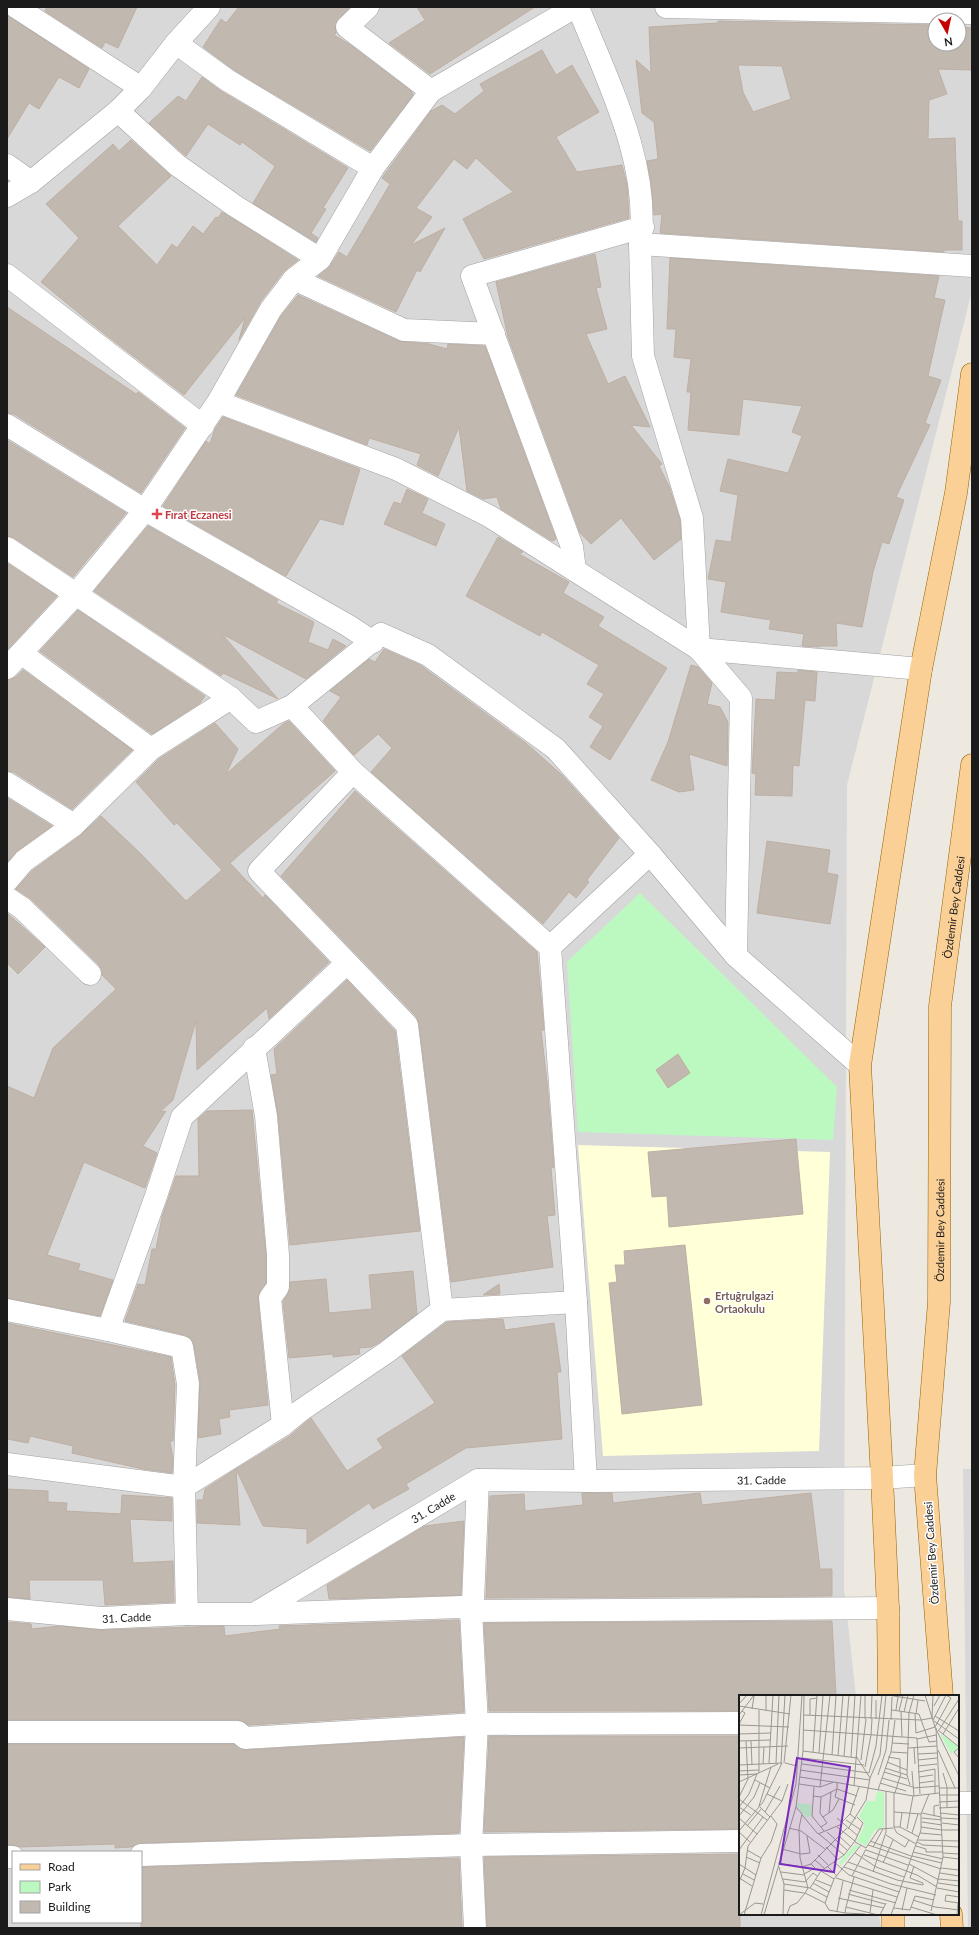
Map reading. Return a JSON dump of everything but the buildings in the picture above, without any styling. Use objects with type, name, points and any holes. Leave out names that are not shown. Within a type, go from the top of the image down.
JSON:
[{"type":"main road","points":[[889,1695],[888,1608],[860,1065],[921,669],[956,493],[972,374]]},
{"type":"main road","name":"Özdemir Bey Caddesi","points":[[942,1695],[925,1474],[940,1302],[940,1006],[972,764]]},
{"type":"main road","points":[[893,1915],[894,1928]]},
{"type":"main road","points":[[951,1915],[952,1928]]},
{"type":"street","points":[[16,7],[141,88]]},
{"type":"street","points":[[7,196],[30,182],[118,111],[141,88],[176,43],[209,7]]},
{"type":"street","points":[[368,7],[347,28],[431,91]]},
{"type":"street","points":[[151,749],[14,660],[76,594],[145,510],[203,426],[271,309],[294,278],[320,259],[373,168],[431,91],[575,7]]},
{"type":"street","points":[[578,7],[618,106],[637,165],[642,236],[643,356],[692,518],[699,649]]},
{"type":"street","points":[[666,7],[972,13]]},
{"type":"street","points":[[176,43],[226,80],[373,168]]},
{"type":"street","points":[[118,111],[177,165],[235,206],[320,259]]},
{"type":"street","points":[[7,165],[30,182]]},
{"type":"street","points":[[575,570],[572,547],[472,276],[642,236],[972,266]]},
{"type":"street","points":[[7,275],[203,426]]},
{"type":"street","points":[[294,278],[404,330],[494,334]]},
{"type":"street","points":[[218,402],[396,469],[489,516],[699,649],[741,698],[736,956]]},
{"type":"street","points":[[7,425],[145,510],[347,625],[373,642]]},
{"type":"street","points":[[7,548],[231,698],[256,722],[292,706],[381,634],[428,655],[556,749],[650,854],[736,956],[860,1065]]},
{"type":"street","points":[[699,649],[921,669]]},
{"type":"street","points":[[90,974],[8,896],[24,861],[74,825],[151,749],[231,698]]},
{"type":"street","points":[[292,706],[353,772],[550,947],[576,1302],[586,1481]]},
{"type":"street","points":[[353,772],[259,871],[407,1025],[442,1310]]},
{"type":"street","points":[[7,783],[74,825]]},
{"type":"street","points":[[550,947],[650,854]]},
{"type":"street","points":[[108,1330],[156,1196],[182,1117],[254,1048],[347,963]]},
{"type":"street","points":[[254,1048],[266,1116],[278,1255],[278,1287],[270,1298],[283,1425]]},
{"type":"street","points":[[7,1464],[184,1487],[283,1425],[300,1411],[421,1327],[442,1310],[576,1302]]},
{"type":"street","points":[[7,1310],[108,1330],[182,1348],[188,1384],[184,1487],[187,1614]]},
{"type":"street","name":"31. Cadde","points":[[7,1609],[101,1618],[187,1614],[254,1614],[478,1480],[586,1481],[882,1478],[925,1474]]},
{"type":"street","points":[[475,1928],[471,1845],[476,1724],[471,1611],[473,1602],[478,1480]]},
{"type":"street","points":[[254,1614],[461,1606],[471,1611],[888,1608]]},
{"type":"street","points":[[7,1732],[238,1732],[245,1738],[476,1724],[739,1723]]},
{"type":"street","points":[[959,1803],[972,1803]]},
{"type":"street","points":[[142,1855],[471,1845],[739,1841]]},
{"type":"shaded area","points":[[7,7],[972,7],[972,291],[847,785],[844,1588],[856,1695],[739,1695],[739,1915],[879,1915],[881,1928],[7,1928]]},
{"type":"shaded area","name":"Ertuğrulgazi Ortaokulu","points":[[578,1145],[830,1152],[819,1451],[603,1456]]},
{"type":"shaded area","points":[[963,1469],[972,1469],[972,1928],[968,1928]]},
{"type":"green space","points":[[640,893],[837,1087],[833,1140],[578,1132],[567,962]]},
{"type":"place","name":"Fırat Eczanesi","points":[[157,514]]},
{"type":"place","name":"Ertuğrulgazi Ortaokulu","points":[[707,1301]]}]
